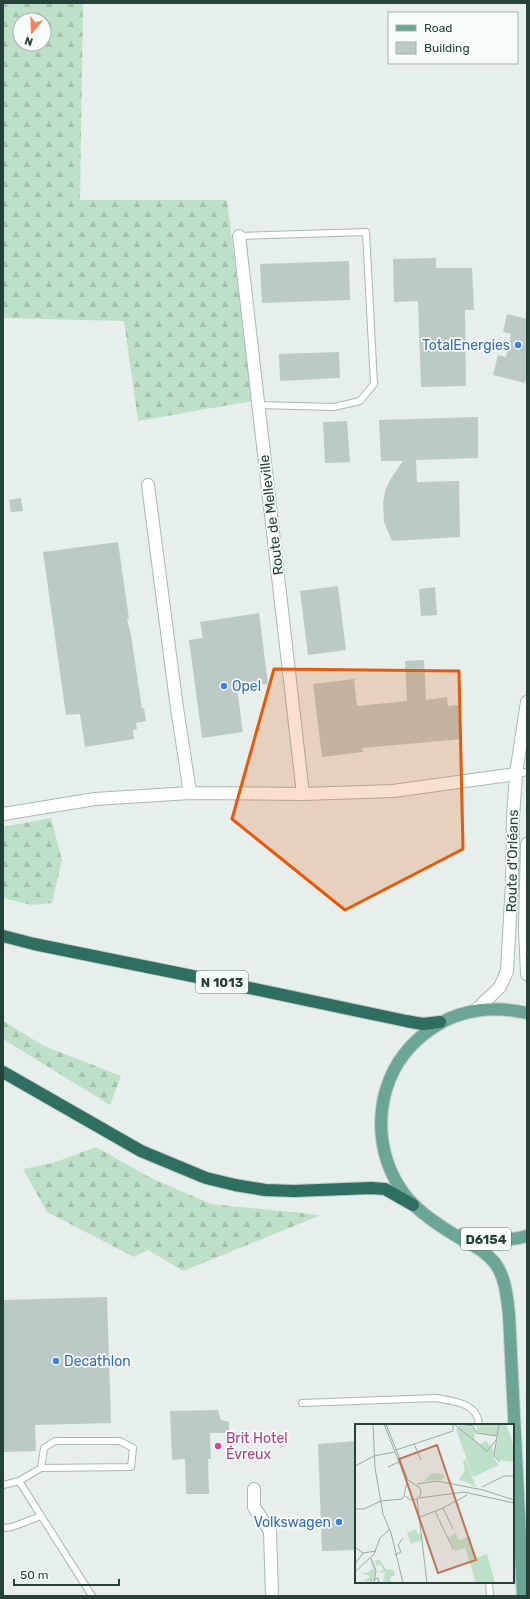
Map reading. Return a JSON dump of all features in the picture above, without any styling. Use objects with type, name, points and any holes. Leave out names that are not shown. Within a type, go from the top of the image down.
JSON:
[{"type":"highway","name":"N 1013","points":[[3,936],[34,944],[406,1021],[422,1024],[440,1022]]},
{"type":"highway","points":[[3,1072],[141,1151],[206,1178],[235,1186],[265,1190],[385,1189],[413,1205]]},
{"type":"main road","points":[[514,1424],[507,1298],[500,1272],[490,1258],[478,1247],[459,1238],[429,1218],[413,1205],[399,1186],[388,1165],[382,1142],[380,1119],[384,1096],[392,1073],[405,1053],[421,1036],[440,1022],[476,1010],[508,1009],[527,1013]]},
{"type":"main road","name":"D6154","points":[[446,1229],[472,1237],[498,1240],[527,1236]]},
{"type":"main road","points":[[514,1426],[523,1596]]},
{"type":"street","name":"Route de Melleville","points":[[239,236],[303,794]]},
{"type":"street","points":[[148,485],[176,701],[190,793]]},
{"type":"street","name":"Route d'Orléans","points":[[476,1010],[500,987],[507,971],[512,889],[513,817],[521,773],[527,702]]},
{"type":"street","points":[[3,814],[95,799],[190,793],[303,794],[393,791],[521,773]]},
{"type":"street","name":"Route d'Orléans","points":[[527,844],[525,929],[527,974]]},
{"type":"street","points":[[254,1489],[254,1507],[270,1531],[272,1596]]},
{"type":"lane","points":[[239,236],[366,232],[374,384],[360,401],[334,407],[259,404]]},
{"type":"lane","points":[[302,1403],[436,1398],[458,1402],[473,1408],[479,1419],[479,1424]]},
{"type":"lane","points":[[3,1485],[19,1481],[41,1468],[131,1467],[134,1448],[120,1441],[55,1441],[44,1448],[41,1468]]},
{"type":"lane","points":[[19,1481],[92,1596]]},
{"type":"lane","points":[[3,1528],[12,1527],[41,1516]]},
{"type":"lane","points":[[490,1583],[490,1596]]},
{"type":"highlighted area","points":[[274,669],[459,671],[463,849],[345,910],[232,819]]},
{"type":"green space","points":[[3,3],[83,3],[80,200],[227,200],[252,401],[138,421],[124,321],[3,318]]},
{"type":"green space","points":[[51,818],[62,860],[52,903],[32,905],[3,898],[3,827]]},
{"type":"green space","points":[[3,1021],[44,1046],[121,1076],[110,1105],[3,1039]]},
{"type":"green space","points":[[96,1147],[151,1178],[211,1204],[321,1215],[183,1271],[148,1250],[134,1257],[47,1212],[23,1169],[53,1163]]},
{"type":"building","points":[[436,258],[436,268],[472,268],[474,310],[465,310],[466,386],[421,387],[418,301],[394,302],[393,259]]},
{"type":"building","points":[[349,261],[350,300],[262,303],[260,264]]},
{"type":"building","name":"TotalEnergies","points":[[507,314],[527,319],[527,375],[525,383],[493,375],[498,355],[506,357],[511,334],[503,332]]},
{"type":"building","points":[[339,352],[340,378],[280,381],[279,354]]},
{"type":"building","points":[[478,417],[478,458],[416,460],[417,482],[459,481],[460,537],[392,541],[384,522],[383,503],[385,491],[390,480],[403,461],[381,461],[379,420]]},
{"type":"building","points":[[347,421],[350,462],[325,463],[323,422]]},
{"type":"building","points":[[21,498],[23,511],[11,512],[9,500]]},
{"type":"building","points":[[118,542],[129,619],[127,620],[131,635],[142,709],[144,708],[146,721],[136,723],[137,729],[133,730],[134,739],[85,747],[80,714],[66,715],[43,552]]},
{"type":"building","points":[[338,586],[346,650],[308,655],[300,591]]},
{"type":"building","points":[[435,587],[437,615],[421,616],[419,589]]},
{"type":"building","name":"Opel","points":[[259,613],[268,684],[237,688],[243,732],[202,738],[189,640],[203,638],[200,622]]},
{"type":"building","points":[[424,660],[426,700],[447,697],[448,706],[459,705],[462,739],[362,748],[363,752],[322,757],[313,684],[354,679],[357,706],[407,701],[405,661]]},
{"type":"building","name":"Decathlon","points":[[107,1297],[111,1423],[35,1425],[36,1451],[3,1452],[3,1300]]},
{"type":"building","points":[[218,1410],[221,1420],[229,1422],[229,1433],[210,1433],[211,1459],[208,1459],[209,1494],[186,1494],[185,1459],[172,1460],[170,1411]]},
{"type":"building","points":[[355,1441],[355,1550],[322,1551],[318,1444]]},
{"type":"place","name":"TotalEnergies","points":[[518,345]]},
{"type":"place","name":"Opel","points":[[224,686]]},
{"type":"place","name":"Decathlon","points":[[56,1361]]},
{"type":"place","name":"Brit Hotel Évreux","points":[[218,1446]]},
{"type":"place","name":"Volkswagen","points":[[339,1522]]}]
